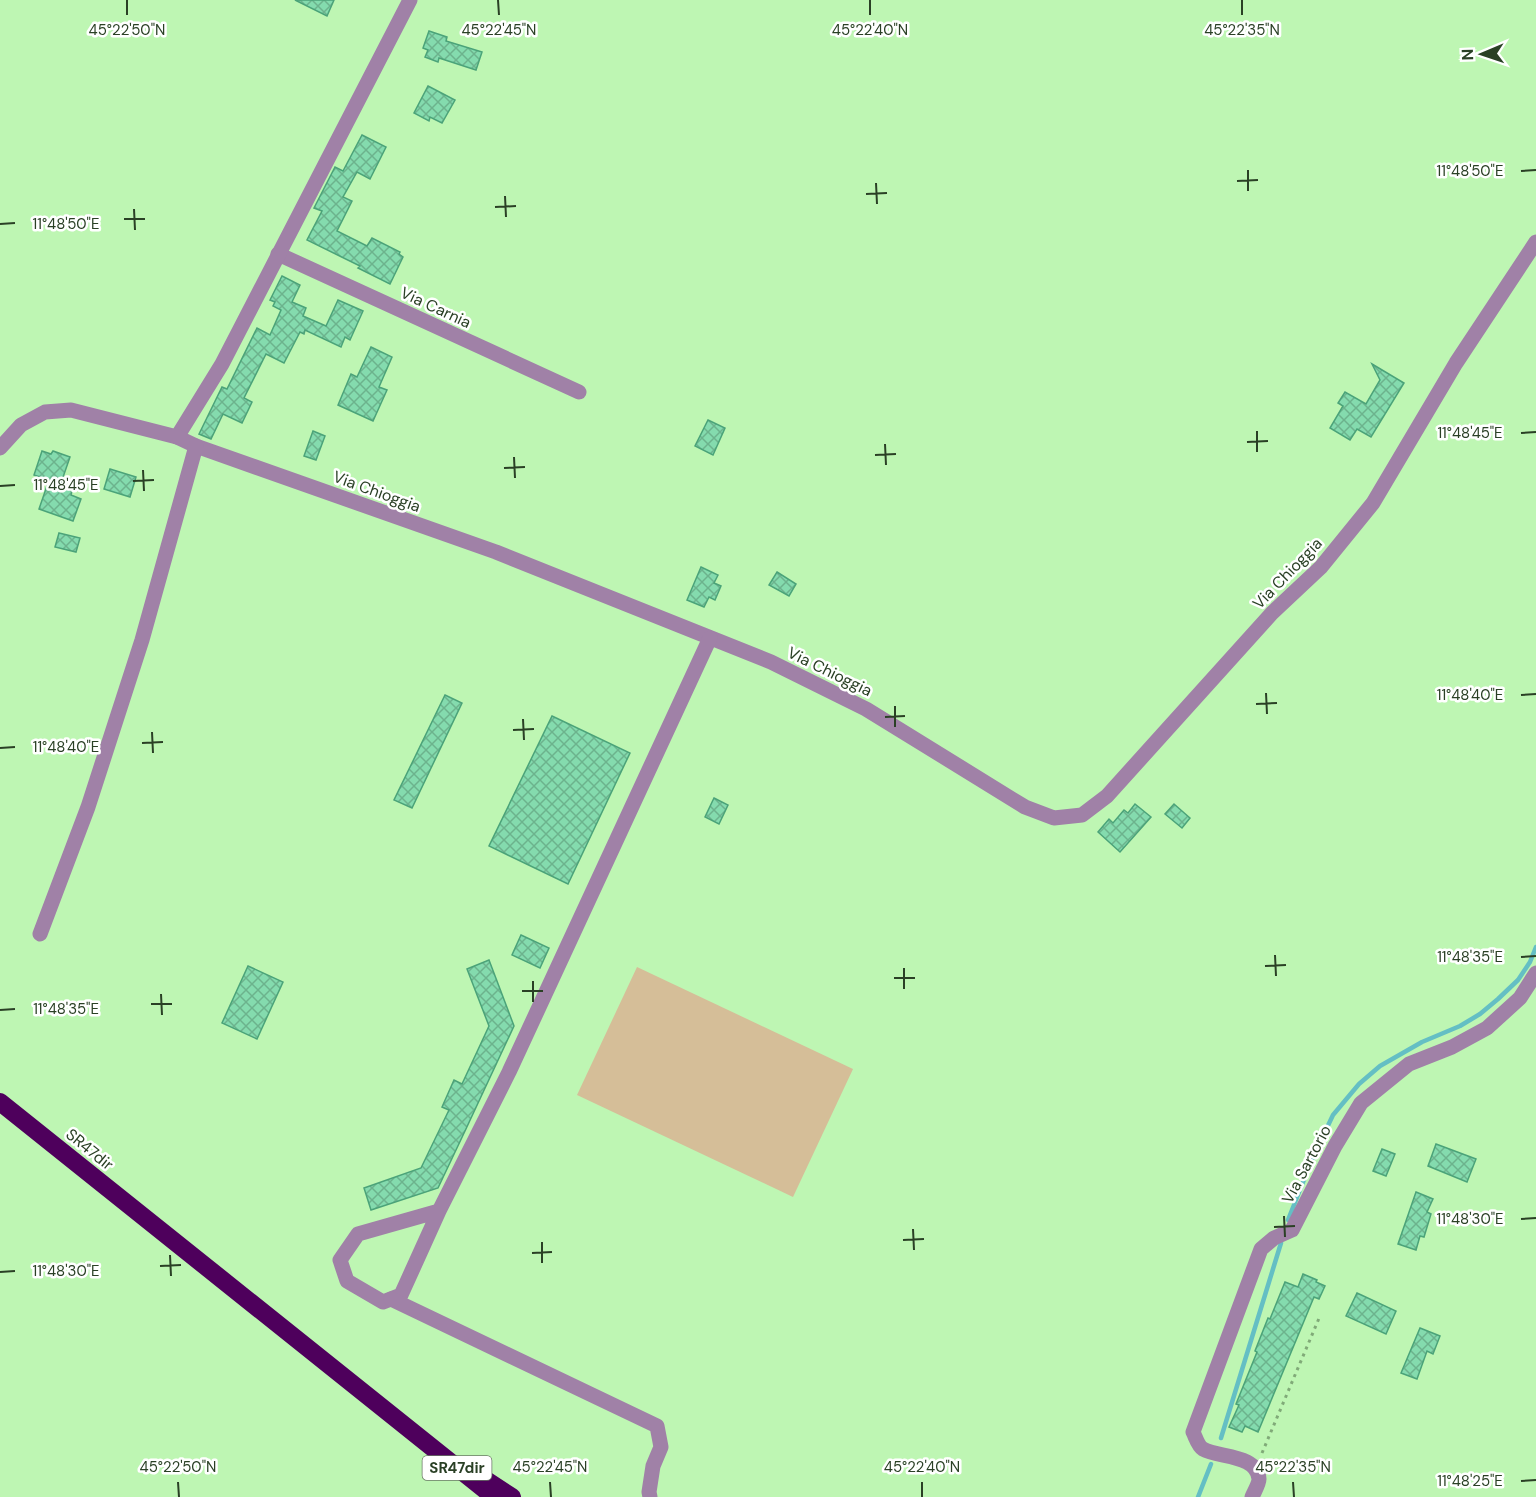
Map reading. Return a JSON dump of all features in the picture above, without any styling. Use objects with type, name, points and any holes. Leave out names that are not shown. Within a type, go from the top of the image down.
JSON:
[{"type":"highway","name":"SR47dir","points":[[0,1102],[494,1497]]},
{"type":"highway","points":[[420,1439],[477,1497]]},
{"type":"highway","points":[[420,1439],[512,1497]]},
{"type":"street","points":[[177,437],[222,364],[410,0]]},
{"type":"street","name":"Via Chioggia","points":[[0,448],[21,425],[45,412],[71,410],[177,437],[196,446],[496,552],[771,662],[866,709],[1025,807],[1054,818],[1082,815],[1107,796],[1272,613],[1321,567],[1374,503],[1456,363],[1536,242]]},
{"type":"street","name":"Via Carnia","points":[[278,254],[579,392]]},
{"type":"street","points":[[40,934],[88,807],[142,640],[196,446]]},
{"type":"street","points":[[439,1211],[358,1234],[340,1260],[347,1281],[383,1302],[401,1295],[439,1211],[509,1072],[710,638]]},
{"type":"street","name":"Via Sartorio","points":[[1256,1469],[1245,1461],[1202,1449],[1193,1432],[1261,1249],[1274,1238],[1292,1230],[1335,1146],[1361,1103],[1409,1064],[1452,1047],[1486,1028],[1520,998],[1536,973]]},
{"type":"street","points":[[391,1299],[657,1426],[661,1447],[654,1466],[650,1497]]},
{"type":"street","points":[[1252,1497],[1259,1480],[1256,1469]]},
{"type":"path","points":[[1256,1469],[1320,1316]]},
{"type":"shaded area","points":[[637,967],[853,1069],[793,1197],[577,1095]]},
{"type":"building","points":[[295,0],[334,0],[327,16]]},
{"type":"building","points":[[429,31],[447,37],[446,41],[482,52],[476,70],[439,58],[438,62],[425,57],[428,50],[423,48]]},
{"type":"building","points":[[428,86],[455,100],[442,123],[430,117],[429,121],[414,113]]},
{"type":"building","points":[[362,135],[386,147],[370,179],[357,172],[343,197],[352,201],[337,231],[367,246],[372,238],[400,252],[399,254],[403,257],[390,284],[358,268],[360,266],[307,240],[322,211],[314,208],[335,167],[343,171]]},
{"type":"building","points":[[282,276],[300,285],[292,302],[306,308],[303,316],[326,326],[338,300],[363,311],[350,340],[345,337],[341,347],[305,330],[304,334],[300,332],[284,363],[266,354],[244,398],[252,402],[242,423],[223,414],[211,439],[199,434],[222,387],[227,389],[257,328],[270,335],[281,310],[273,306],[275,302],[270,300]]},
{"type":"building","points":[[371,347],[392,357],[379,387],[387,390],[373,421],[338,405],[351,374],[357,377]]},
{"type":"building","points":[[1372,364],[1404,383],[1371,437],[1357,429],[1350,440],[1330,428],[1343,406],[1338,403],[1345,392],[1366,404],[1380,380]]},
{"type":"building","points":[[708,420],[725,428],[713,455],[695,446]]},
{"type":"building","points":[[313,431],[325,436],[316,460],[304,456]]},
{"type":"building","points":[[42,451],[51,454],[53,451],[70,457],[61,483],[73,487],[71,495],[81,499],[73,521],[39,509],[49,480],[34,475]]},
{"type":"building","points":[[110,469],[136,477],[130,497],[104,489]]},
{"type":"building","points":[[59,533],[80,538],[76,552],[55,547]]},
{"type":"building","points":[[701,567],[718,575],[714,583],[721,586],[715,600],[709,597],[704,607],[687,600]]},
{"type":"building","points":[[777,572],[796,584],[789,596],[769,585]]},
{"type":"building","points":[[445,695],[462,703],[412,808],[394,800]]},
{"type":"building","points":[[552,716],[630,753],[568,884],[489,846]]},
{"type":"building","points":[[714,798],[728,805],[719,824],[705,817]]},
{"type":"building","points":[[1135,804],[1151,817],[1120,852],[1098,832],[1109,819],[1113,823],[1124,810],[1128,813]]},
{"type":"building","points":[[1174,804],[1190,818],[1182,828],[1165,814]]},
{"type":"building","points":[[521,935],[549,948],[540,968],[512,955]]},
{"type":"building","points":[[489,960],[514,1026],[465,1131],[438,1188],[371,1210],[364,1188],[421,1168],[449,1110],[442,1107],[454,1080],[462,1084],[489,1026],[467,969]]},
{"type":"building","points":[[248,966],[283,982],[257,1039],[222,1023]]},
{"type":"building","points":[[1436,1144],[1476,1159],[1467,1182],[1428,1166]]},
{"type":"building","points":[[1382,1149],[1395,1154],[1386,1176],[1373,1171]]},
{"type":"building","points":[[1416,1192],[1433,1199],[1427,1212],[1431,1214],[1424,1237],[1420,1236],[1416,1250],[1398,1244]]},
{"type":"building","points":[[1303,1274],[1325,1286],[1319,1299],[1314,1297],[1258,1432],[1245,1426],[1242,1432],[1229,1427],[1239,1405],[1236,1404],[1257,1352],[1255,1351],[1285,1282],[1298,1287]]},
{"type":"building","points":[[1357,1293],[1396,1311],[1386,1334],[1346,1316]]},
{"type":"building","points":[[1420,1328],[1440,1336],[1433,1354],[1427,1351],[1417,1379],[1401,1373]]},
{"type":"waterway","points":[[1288,1220],[1313,1157],[1333,1115],[1359,1084],[1380,1066],[1422,1042],[1460,1026],[1480,1014],[1518,980],[1530,962],[1536,947]]},
{"type":"waterway","points":[[1221,1438],[1281,1243]]},
{"type":"waterway","points":[[1198,1497],[1211,1464]]}]
